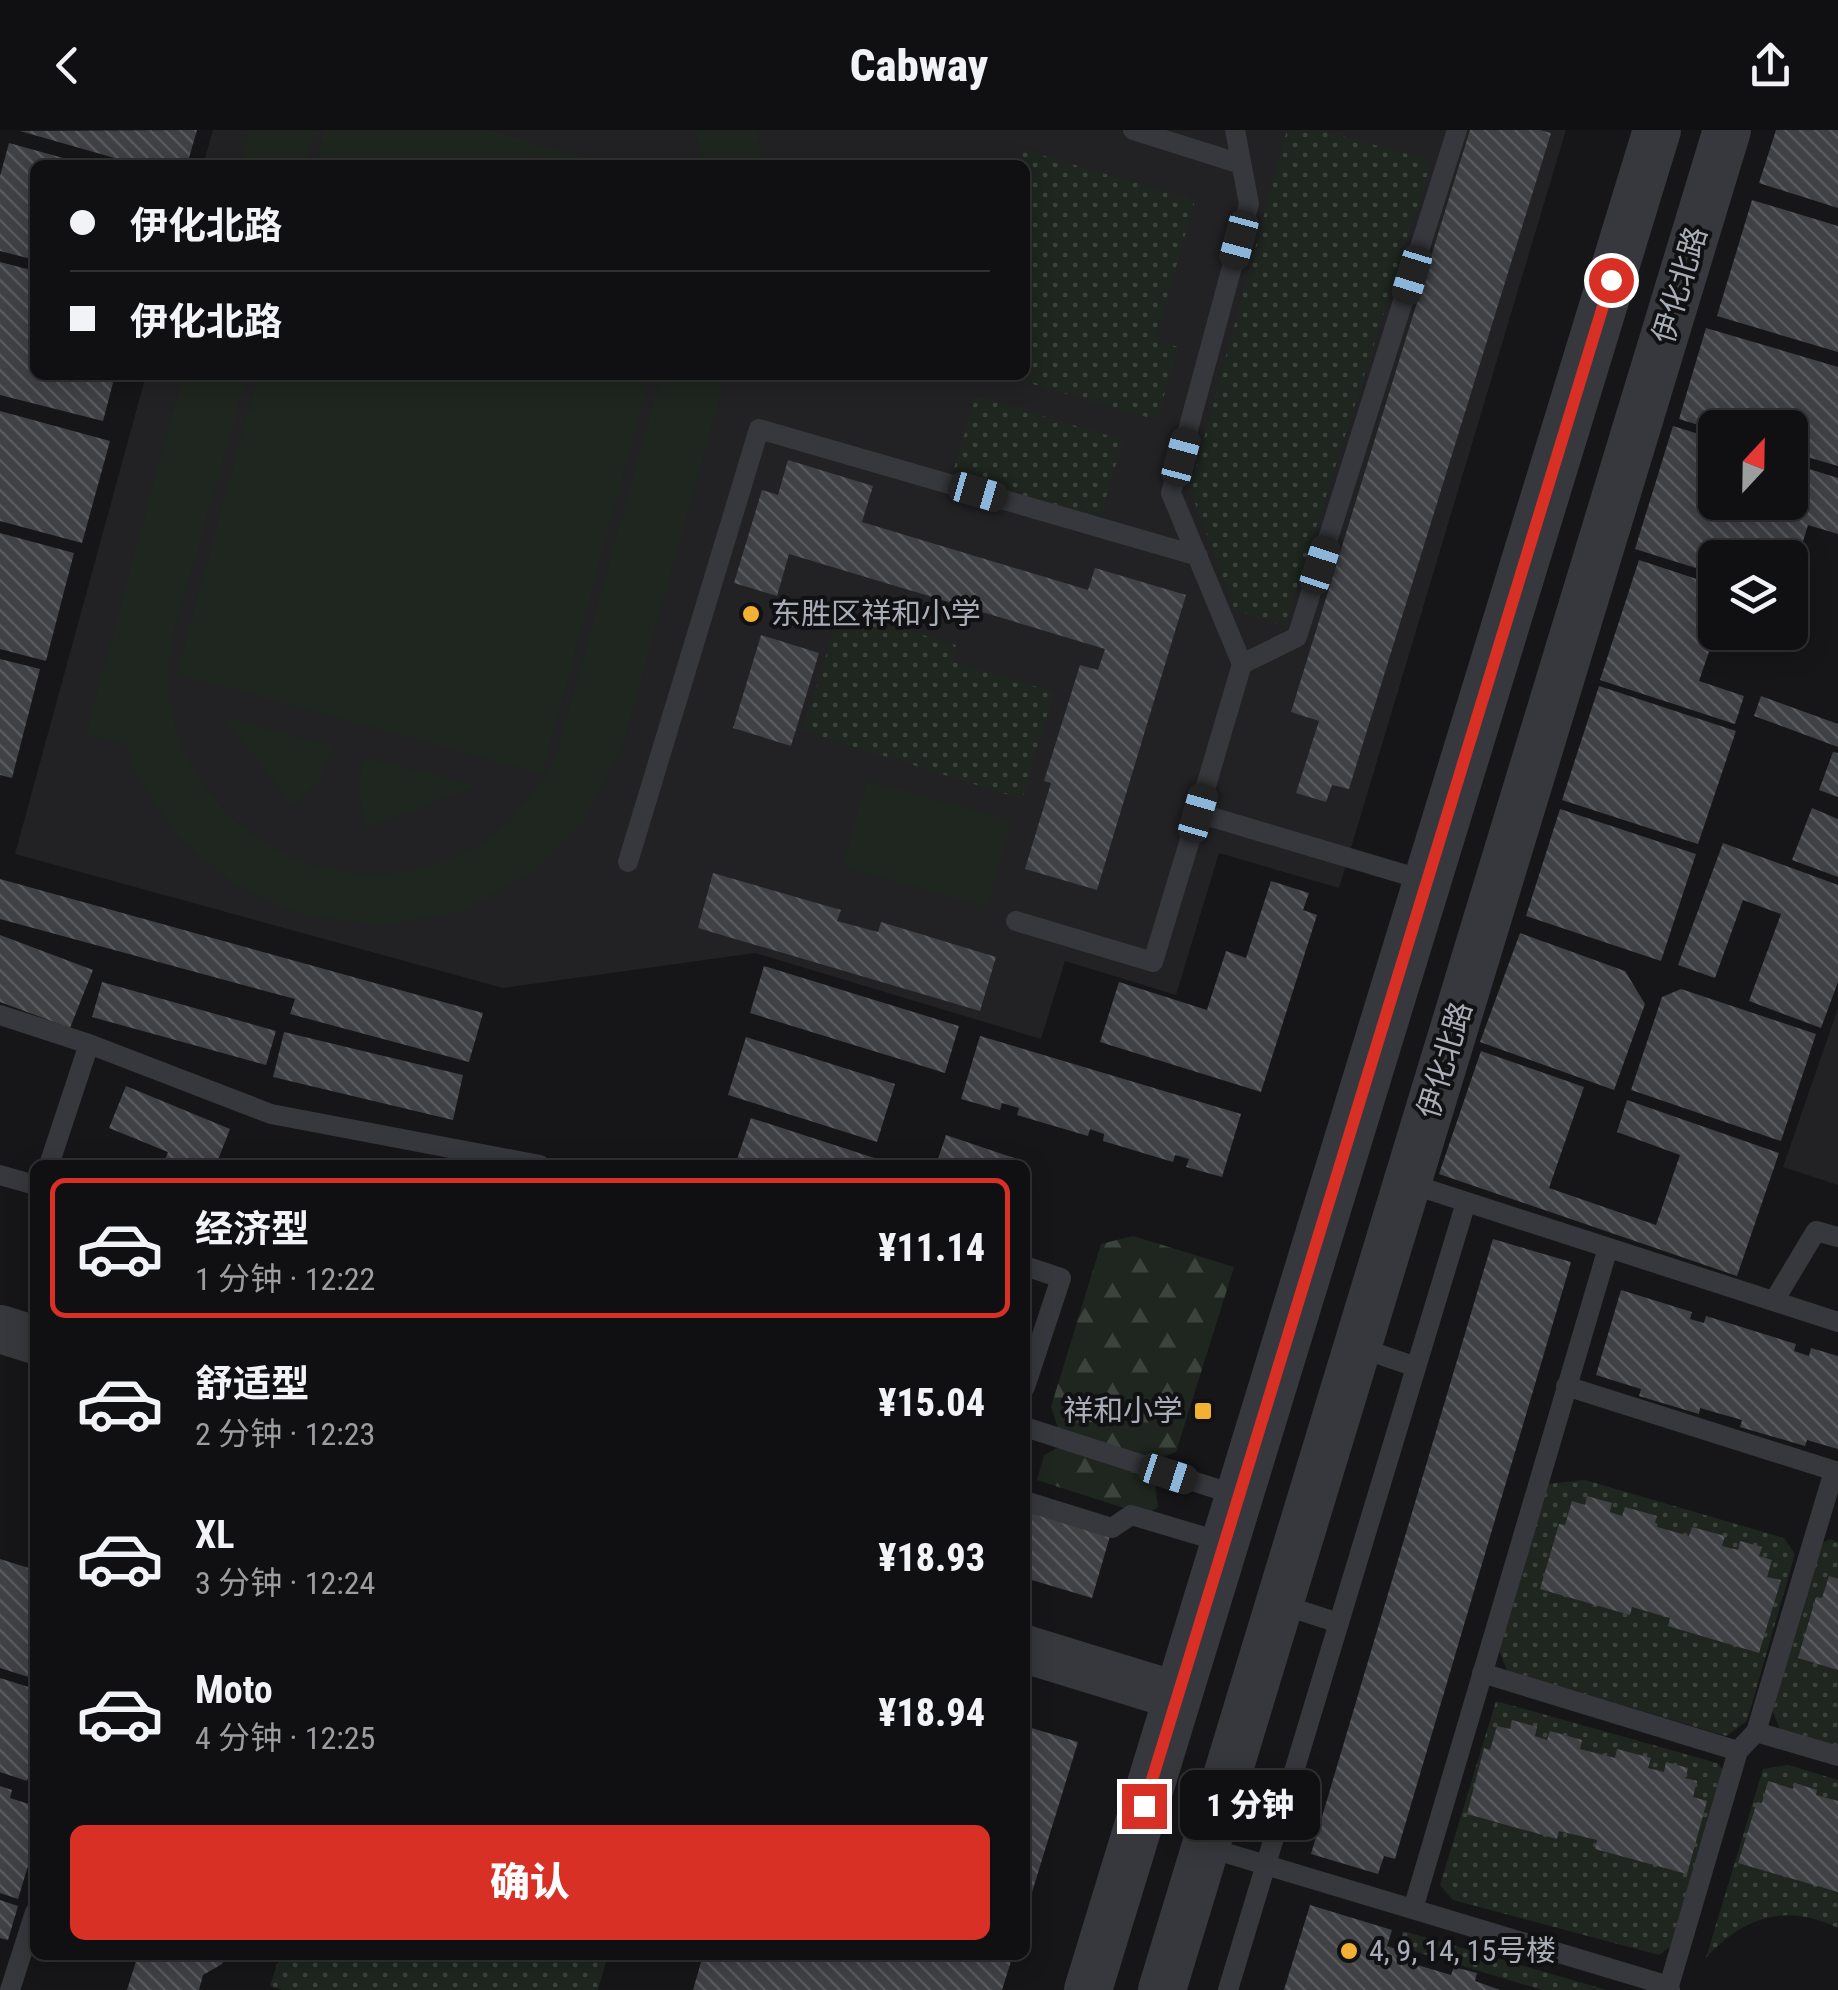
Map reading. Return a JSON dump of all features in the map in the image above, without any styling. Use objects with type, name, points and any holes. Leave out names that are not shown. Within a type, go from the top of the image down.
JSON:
[{"type":"street","points":[[1088,1990],[1657,130]]},
{"type":"street","name":"伊化北路","points":[[1162,1990],[1727,130]]},
{"type":"street","points":[[0,1329],[30,1338]]},
{"type":"street","points":[[1030,1650],[1178,1696]]},
{"type":"lane","points":[[1133,130],[1241,164]]},
{"type":"lane","points":[[1016,921],[1153,962],[1242,664],[1171,493],[1249,204],[1235,130]]},
{"type":"lane","points":[[1242,664],[1297,638],[1458,130]]},
{"type":"lane","points":[[628,862],[759,429],[1198,556]]},
{"type":"lane","points":[[1198,813],[1427,881]]},
{"type":"lane","points":[[0,1014],[271,1114],[514,1160]]},
{"type":"lane","points":[[51,1160],[89,1044]]},
{"type":"lane","points":[[0,1175],[30,1184]]},
{"type":"lane","points":[[1408,1183],[1838,1322]]},
{"type":"lane","points":[[1228,1990],[1466,1202]]},
{"type":"lane","points":[[1774,1301],[1816,1230],[1838,1237]]},
{"type":"lane","points":[[1413,1909],[1608,1248]]},
{"type":"lane","points":[[1030,1268],[1061,1278],[1030,1372]]},
{"type":"lane","points":[[1358,1347],[1416,1368]]},
{"type":"lane","points":[[1206,1847],[1670,1988],[1738,1752],[1756,1732],[1836,1471],[1566,1386]]},
{"type":"lane","points":[[1030,1429],[1239,1496]]},
{"type":"lane","points":[[1030,1503],[1112,1528],[1131,1515],[1225,1543]]},
{"type":"lane","points":[[1280,1604],[1339,1623]]},
{"type":"lane","points":[[1482,1673],[1738,1752]]},
{"type":"lane","points":[[1756,1732],[1838,1756]]},
{"type":"lane","points":[[10,1990],[30,1928]]},
{"type":"shaded area","name":"东胜区祥和小学","points":[[213,130],[1566,130],[1339,888],[1219,853],[1176,995],[1065,961],[1041,1039],[755,953],[503,988],[15,854],[145,380],[1030,380],[1030,160],[204,160]]},
{"type":"shaded area","points":[[1838,1008],[1838,1185],[1783,1167]]},
{"type":"green space","points":[[249,130],[315,130],[306,160],[240,160]]},
{"type":"green space","points":[[325,130],[486,130],[597,160],[316,160]]},
{"type":"green space","points":[[695,130],[756,130],[764,160],[703,160]]},
{"type":"green space","points":[[1287,130],[1320,130],[1422,158],[1430,167],[1285,626],[1235,610],[1190,490]]},
{"type":"green space","points":[[1024,150],[1195,200],[1155,340],[1178,347],[1157,420],[1018,380],[1030,380],[1030,160],[1021,160]]},
{"type":"green space","points":[[182,380],[246,380],[172,645],[171,707],[187,756],[213,798],[248,831],[289,856],[335,870],[383,874],[432,865],[479,844],[512,817],[555,760],[660,380],[725,380],[621,751],[584,820],[528,876],[459,912],[381,925],[304,916],[236,886],[179,838],[137,776],[127,745],[86,734]]},
{"type":"green space","points":[[257,380],[649,380],[542,774],[177,674]]},
{"type":"green space","points":[[976,396],[1123,440],[1100,518],[952,475]]},
{"type":"green space","points":[[840,610],[956,645],[951,661],[1054,692],[1022,799],[803,731]]},
{"type":"green space","points":[[222,716],[334,747],[319,781],[293,806]]},
{"type":"green space","points":[[364,757],[476,786],[367,828],[358,792]]},
{"type":"green space","points":[[867,780],[1012,821],[987,907],[842,867]]},
{"type":"green space","points":[[1133,1236],[1234,1267],[1176,1452],[1152,1461],[1059,1431],[1051,1407],[1101,1244]]},
{"type":"green space","points":[[1059,1447],[1154,1478],[1158,1507],[1146,1515],[1037,1480],[1044,1455]]},
{"type":"green space","points":[[1585,1480],[1784,1538],[1795,1554],[1747,1721],[1726,1736],[1507,1671],[1498,1647],[1547,1484]]},
{"type":"green space","points":[[1830,1539],[1838,1542],[1838,1747],[1780,1730],[1771,1707],[1819,1545]]},
{"type":"green space","points":[[1496,1701],[1717,1763],[1725,1772],[1674,1944],[1659,1955],[1453,1900],[1440,1885]]},
{"type":"green space","points":[[1788,1765],[1838,1780],[1838,1928],[1800,1916],[1766,1918],[1735,1932],[1706,1958],[1763,1769]]},
{"type":"green space","points":[[1403,1931],[1607,1990],[1542,1990],[1407,1949],[1400,1942]]},
{"type":"green space","points":[[278,1960],[607,1960],[598,1990],[283,1990],[270,1986]]},
{"type":"building","points":[[197,130],[188,160],[122,160],[20,131]]},
{"type":"building","points":[[1470,130],[1551,133],[1349,789],[1332,785],[1326,802],[1296,793],[1319,721],[1291,712]]},
{"type":"building","points":[[1776,130],[1838,130],[1838,208],[1759,183]]},
{"type":"building","points":[[9,143],[71,160],[30,160],[30,259],[0,251],[0,176]]},
{"type":"building","points":[[1752,200],[1838,226],[1838,352],[1717,316]]},
{"type":"building","points":[[0,262],[30,270],[30,380],[114,380],[103,421],[0,395]]},
{"type":"building","points":[[1706,328],[1838,367],[1838,466],[1808,457],[1808,410],[1698,410],[1698,425],[1679,419]]},
{"type":"building","points":[[0,411],[110,441],[82,543],[0,521]]},
{"type":"building","points":[[1673,426],[1698,434],[1698,520],[1808,520],[1808,469],[1838,478],[1838,534],[1808,525],[1803,540],[1698,540],[1698,569],[1635,549]]},
{"type":"building","points":[[788,460],[873,486],[862,522],[1088,590],[1095,568],[1186,595],[1097,890],[1025,869],[1051,783],[1044,781],[1080,665],[1098,670],[1105,649],[789,554],[777,596],[734,583],[762,490],[778,495]]},
{"type":"building","points":[[0,533],[74,553],[46,661],[0,649]]},
{"type":"building","points":[[1639,560],[1698,579],[1698,650],[1710,650],[1699,681],[1744,696],[1735,724],[1600,680]]},
{"type":"building","points":[[761,635],[819,653],[791,746],[733,728]]},
{"type":"building","points":[[0,659],[40,669],[12,778],[0,775]]},
{"type":"building","points":[[1599,686],[1736,731],[1698,844],[1562,800]]},
{"type":"building","points":[[1761,696],[1838,724],[1838,747],[1754,716]]},
{"type":"building","points":[[1833,752],[1838,753],[1838,797],[1819,790]]},
{"type":"building","points":[[1812,808],[1838,819],[1838,877],[1792,860]]},
{"type":"building","points":[[1560,809],[1696,854],[1661,961],[1526,916]]},
{"type":"building","points":[[1723,843],[1838,885],[1838,982],[1821,1028],[1749,1001],[1781,914],[1743,900],[1715,978],[1678,965]]},
{"type":"building","points":[[713,873],[841,910],[837,921],[878,932],[881,922],[996,957],[980,1011],[698,928]]},
{"type":"building","points":[[0,879],[483,1013],[469,1062],[290,1014],[295,999],[0,919]]},
{"type":"building","points":[[1271,881],[1309,893],[1303,910],[1317,915],[1261,1092],[1100,1042],[1119,982],[1207,1010],[1226,951],[1246,958]]},
{"type":"building","points":[[1520,933],[1625,971],[1645,1004],[1614,1090],[1480,1042]]},
{"type":"building","points":[[0,935],[93,970],[70,1028],[0,1002]]},
{"type":"building","points":[[764,966],[959,1026],[945,1073],[750,1013]]},
{"type":"building","points":[[102,982],[276,1031],[266,1065],[92,1017]]},
{"type":"building","points":[[1681,989],[1816,1034],[1781,1141],[1631,1090],[1662,997]]},
{"type":"building","points":[[284,1032],[463,1075],[453,1120],[273,1077]]},
{"type":"building","points":[[980,1036],[1241,1114],[1222,1177],[1186,1167],[1189,1159],[1175,1155],[1173,1162],[1103,1141],[1104,1134],[1090,1129],[1088,1136],[1017,1115],[1019,1108],[1002,1103],[1000,1110],[961,1099]]},
{"type":"building","points":[[746,1037],[895,1084],[877,1142],[728,1095]]},
{"type":"building","points":[[1481,1051],[1584,1087],[1549,1188],[1656,1225],[1680,1155],[1617,1132],[1627,1100],[1779,1153],[1737,1276],[1439,1174]]},
{"type":"building","points":[[126,1086],[230,1129],[218,1160],[165,1160],[168,1152],[109,1128]]},
{"type":"building","points":[[751,1118],[881,1160],[737,1160]]},
{"type":"building","points":[[946,1135],[1014,1158],[1013,1160],[938,1160]]},
{"type":"building","points":[[1493,1239],[1571,1262],[1395,1859],[1384,1856],[1378,1874],[1311,1854]]},
{"type":"building","points":[[1621,1290],[1692,1312],[1690,1319],[1704,1323],[1706,1316],[1796,1344],[1794,1351],[1809,1356],[1811,1348],[1838,1356],[1838,1449],[1807,1440],[1805,1446],[1740,1427],[1742,1420],[1700,1408],[1699,1414],[1639,1396],[1641,1389],[1596,1375]]},
{"type":"building","points":[[1587,1496],[1612,1503],[1610,1512],[1622,1516],[1625,1507],[1657,1516],[1654,1526],[1689,1536],[1692,1527],[1725,1536],[1722,1546],[1738,1550],[1740,1541],[1762,1547],[1759,1556],[1772,1560],[1767,1577],[1781,1580],[1759,1653],[1668,1626],[1670,1618],[1632,1607],[1630,1615],[1540,1589],[1559,1524],[1565,1525],[1572,1501],[1585,1505]]},
{"type":"building","points":[[1030,1512],[1110,1536],[1092,1598],[1030,1579]]},
{"type":"building","points":[[0,1559],[30,1568],[30,1677],[0,1668]]},
{"type":"building","points":[[1829,1576],[1838,1579],[1838,1670],[1798,1658],[1816,1597],[1822,1598]]},
{"type":"building","points":[[0,1678],[30,1687],[30,1772],[27,1781],[0,1772]]},
{"type":"building","points":[[1512,1720],[1537,1727],[1535,1736],[1547,1740],[1550,1731],[1582,1740],[1580,1749],[1615,1758],[1617,1749],[1651,1758],[1648,1768],[1664,1772],[1666,1762],[1688,1768],[1685,1778],[1697,1781],[1693,1797],[1707,1801],[1687,1874],[1595,1849],[1597,1840],[1559,1831],[1557,1839],[1467,1814],[1484,1748],[1490,1750],[1497,1726],[1510,1729]]},
{"type":"building","points":[[1030,1728],[1078,1742],[1030,1899]]},
{"type":"building","points":[[1768,1781],[1793,1789],[1795,1783],[1838,1801],[1838,1892],[1738,1863],[1757,1802],[1762,1803]]},
{"type":"building","points":[[0,1786],[12,1790],[10,1798],[30,1804],[30,1859],[18,1899],[0,1893]]},
{"type":"building","points":[[0,1900],[18,1906],[8,1940],[0,1938]]},
{"type":"building","name":"4, 9, 14, 15号楼","points":[[1310,1905],[1392,1930],[1387,1946],[1416,1956],[1414,1964],[1451,1975],[1454,1967],[1477,1973],[1475,1981],[1500,1990],[1284,1990]]},
{"type":"building","points":[[136,1960],[224,1960],[203,1975],[199,1990],[127,1990]]},
{"type":"building","points":[[702,1960],[1011,1960],[1002,1990],[693,1990]]},
{"type":"place","name":"东胜区祥和小学","points":[[751,614]]},
{"type":"place","name":"祥和小学","points":[[1203,1411]]},
{"type":"place","name":"4, 9, 14, 15号楼","points":[[1349,1951]]},
{"type":"route","points":[[1144,1806],[1611,280]]}]
